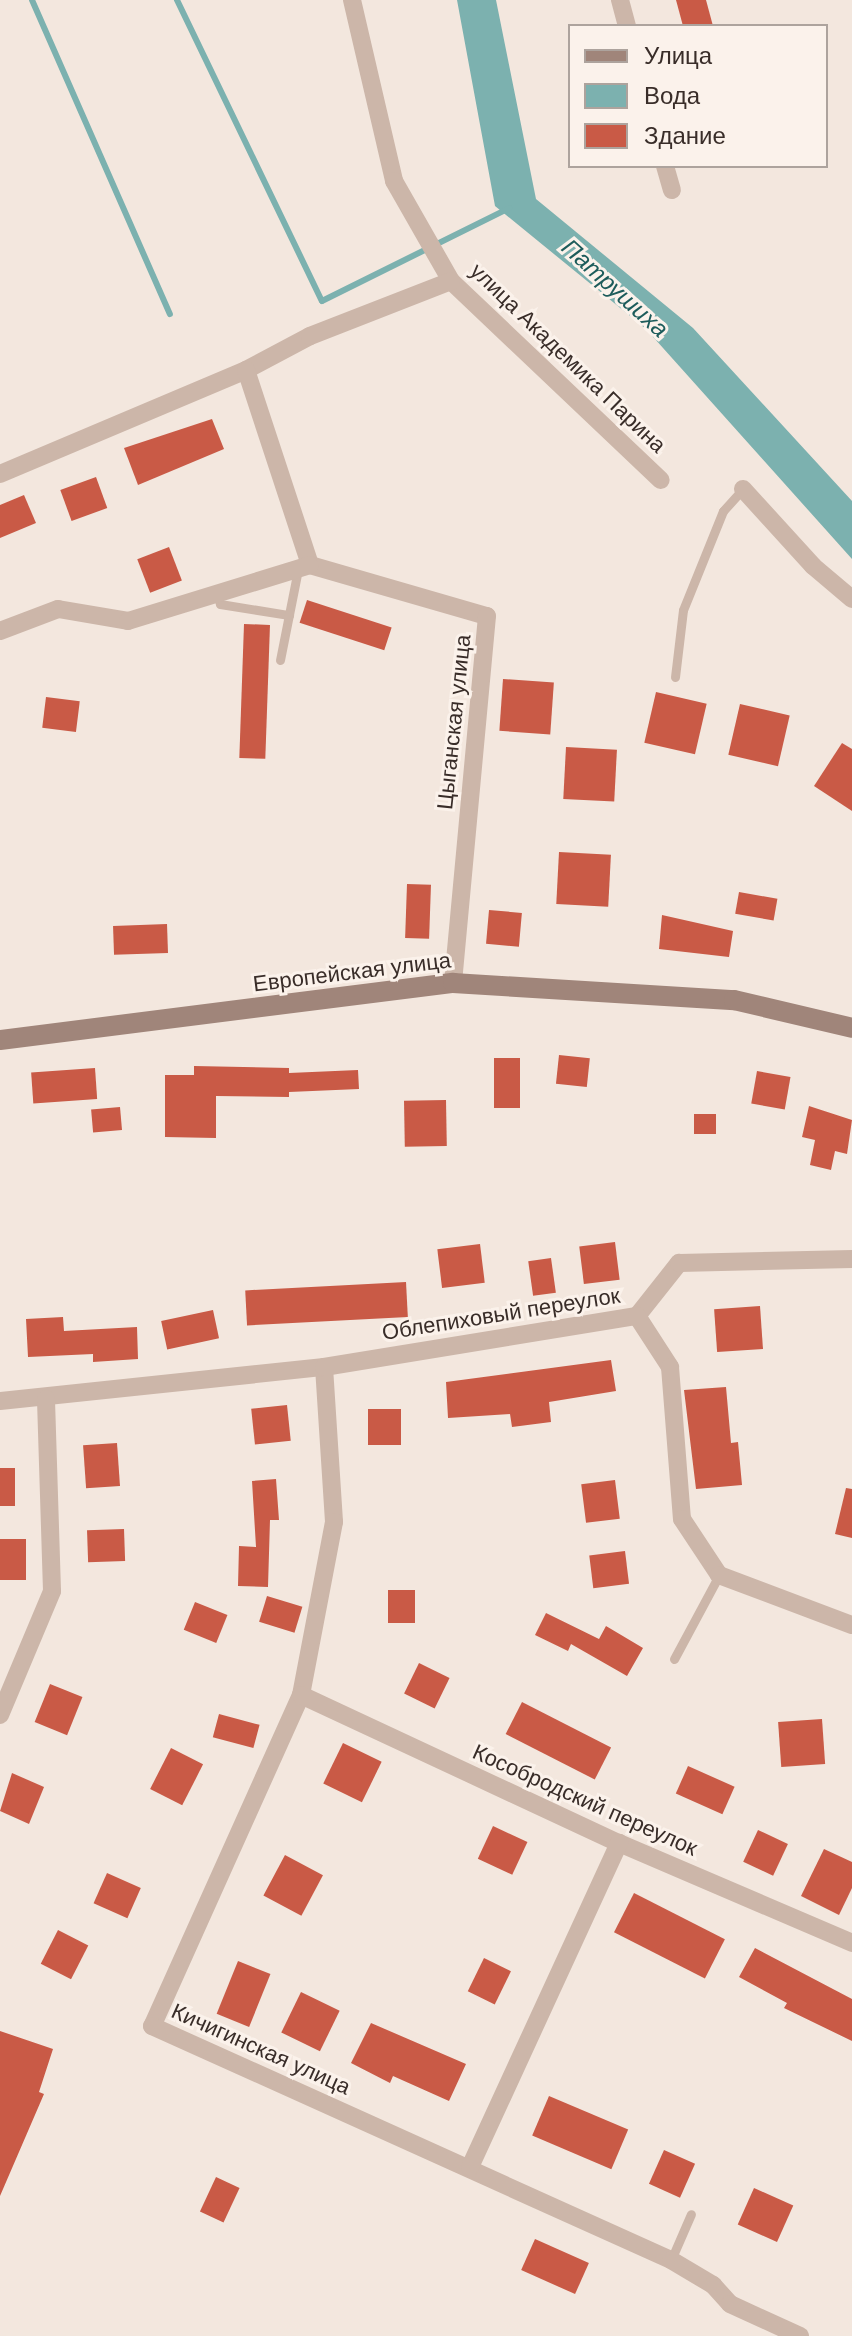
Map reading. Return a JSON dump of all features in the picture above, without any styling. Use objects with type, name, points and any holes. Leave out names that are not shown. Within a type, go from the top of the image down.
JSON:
[{"type":"street","name":"улица Академика Парина","points":[[352,0],[394,181],[451,281],[661,480]]},
{"type":"street","points":[[620,0],[626,24]]},
{"type":"street","points":[[666,168],[672,190]]},
{"type":"street","points":[[0,474],[246,370],[310,336],[451,281]]},
{"type":"street","points":[[0,631],[58,609],[128,621],[304,567],[246,370]]},
{"type":"street","points":[[743,489],[813,566],[852,599]]},
{"type":"street","name":"Цыганская улица","points":[[304,567],[487,616],[453,983]]},
{"type":"street","name":"Европейская улица","points":[[0,1040],[453,983],[734,1000],[852,1028]]},
{"type":"street","points":[[637,1316],[679,1263],[852,1259]]},
{"type":"street","name":"Облепиховый переулок","points":[[0,1401],[46,1399],[324,1367],[637,1316],[670,1367],[682,1519],[719,1575]]},
{"type":"street","name":"Кичигинская улица","points":[[324,1367],[334,1522],[301,1695],[152,2026],[671,2260],[713,2285],[730,2304],[800,2336]]},
{"type":"street","points":[[0,1715],[52,1591],[46,1399]]},
{"type":"street","points":[[719,1575],[852,1625]]},
{"type":"street","name":"Кособродский переулок","points":[[301,1695],[619,1843],[852,1943]]},
{"type":"street","points":[[470,2167],[619,1843]]},
{"type":"lane","points":[[675,677],[683,610],[723,511],[743,489]]},
{"type":"lane","points":[[280,660],[289,615],[304,567]]},
{"type":"lane","points":[[217,594],[220,604],[289,615]]},
{"type":"lane","points":[[674,1659],[719,1575]]},
{"type":"lane","points":[[671,2260],[691,2214]]},
{"type":"water","name":"Патрушиха","points":[[457,0],[496,0],[536,199],[693,328],[852,501],[852,559],[646,329],[495,206]]},
{"type":"building","points":[[676,0],[706,0],[712,24],[682,24]]},
{"type":"building","points":[[212,419],[224,449],[138,485],[124,448]]},
{"type":"building","points":[[96,477],[107,508],[72,521],[60,490]]},
{"type":"building","points":[[24,495],[36,523],[0,538],[0,505]]},
{"type":"building","points":[[169,547],[182,581],[150,593],[137,559]]},
{"type":"building","points":[[307,600],[392,628],[384,650],[300,623]]},
{"type":"building","points":[[244,624],[270,625],[265,759],[239,758]]},
{"type":"building","points":[[503,679],[554,683],[550,734],[499,731]]},
{"type":"building","points":[[656,692],[707,704],[695,754],[644,743]]},
{"type":"building","points":[[46,697],[80,701],[76,732],[42,728]]},
{"type":"building","points":[[740,704],[790,715],[778,766],[728,755]]},
{"type":"building","points":[[842,743],[852,749],[852,811],[814,786]]},
{"type":"building","points":[[566,747],[617,750],[614,802],[563,799]]},
{"type":"building","points":[[559,852],[611,855],[608,907],[556,904]]},
{"type":"building","points":[[407,884],[431,885],[429,939],[405,938]]},
{"type":"building","points":[[739,892],[777,899],[774,920],[735,914]]},
{"type":"building","points":[[489,910],[522,913],[519,947],[486,944]]},
{"type":"building","points":[[662,915],[733,931],[729,957],[659,949]]},
{"type":"building","points":[[167,924],[168,953],[114,955],[113,926]]},
{"type":"building","points":[[559,1055],[590,1058],[587,1087],[556,1084]]},
{"type":"building","points":[[494,1058],[520,1058],[520,1108],[494,1108]]},
{"type":"building","points":[[194,1066],[289,1068],[289,1073],[358,1070],[359,1089],[289,1092],[289,1097],[216,1096],[216,1138],[165,1137],[165,1075],[194,1075]]},
{"type":"building","points":[[95,1068],[97,1099],[33,1103],[31,1072]]},
{"type":"building","points":[[757,1071],[790,1077],[785,1109],[751,1103]]},
{"type":"building","points":[[446,1100],[447,1146],[405,1147],[404,1101]]},
{"type":"building","points":[[809,1106],[852,1120],[847,1154],[835,1151],[831,1170],[810,1165],[815,1140],[802,1137]]},
{"type":"building","points":[[120,1107],[122,1130],[93,1132],[91,1110]]},
{"type":"building","points":[[694,1114],[716,1114],[716,1134],[694,1134]]},
{"type":"building","points":[[615,1242],[620,1280],[584,1284],[579,1246]]},
{"type":"building","points":[[480,1244],[485,1283],[442,1288],[437,1249]]},
{"type":"building","points":[[551,1258],[556,1293],[533,1296],[528,1261]]},
{"type":"building","points":[[406,1282],[408,1317],[247,1325],[245,1290]]},
{"type":"building","points":[[760,1306],[763,1349],[717,1352],[714,1309]]},
{"type":"building","points":[[213,1310],[219,1338],[167,1349],[161,1321]]},
{"type":"building","points":[[63,1317],[64,1331],[137,1327],[138,1359],[93,1362],[93,1354],[28,1357],[26,1319]]},
{"type":"building","points":[[611,1360],[616,1391],[549,1402],[551,1422],[512,1427],[510,1414],[448,1418],[446,1382]]},
{"type":"building","points":[[726,1387],[731,1443],[738,1442],[742,1485],[696,1489],[684,1390]]},
{"type":"building","points":[[287,1405],[291,1441],[255,1445],[251,1409]]},
{"type":"building","points":[[368,1409],[401,1409],[401,1445],[368,1445]]},
{"type":"building","points":[[117,1443],[120,1486],[86,1488],[83,1445]]},
{"type":"building","points":[[0,1468],[15,1468],[15,1506],[0,1506]]},
{"type":"building","points":[[276,1479],[279,1520],[270,1520],[268,1587],[238,1586],[239,1546],[256,1547],[252,1481]]},
{"type":"building","points":[[615,1480],[620,1519],[586,1523],[581,1484]]},
{"type":"building","points":[[846,1488],[852,1489],[852,1538],[835,1534]]},
{"type":"building","points":[[124,1529],[125,1561],[88,1562],[87,1530]]},
{"type":"building","points":[[0,1539],[26,1539],[26,1580],[0,1580]]},
{"type":"building","points":[[625,1551],[629,1584],[593,1588],[589,1555]]},
{"type":"building","points":[[388,1590],[415,1590],[415,1623],[388,1623]]},
{"type":"building","points":[[267,1596],[302,1607],[294,1633],[259,1622]]},
{"type":"building","points":[[195,1602],[227,1615],[216,1643],[184,1630]]},
{"type":"building","points":[[546,1613],[599,1639],[606,1626],[643,1648],[627,1676],[571,1644],[568,1651],[535,1635]]},
{"type":"building","points":[[419,1663],[450,1678],[435,1708],[404,1694]]},
{"type":"building","points":[[50,1684],[82,1697],[67,1735],[35,1722]]},
{"type":"building","points":[[522,1702],[611,1747],[595,1779],[506,1734]]},
{"type":"building","points":[[219,1714],[260,1725],[253,1748],[213,1737]]},
{"type":"building","points":[[822,1719],[825,1764],[781,1767],[778,1722]]},
{"type":"building","points":[[343,1743],[382,1762],[362,1802],[323,1783]]},
{"type":"building","points":[[171,1748],[203,1764],[182,1805],[150,1789]]},
{"type":"building","points":[[688,1766],[735,1787],[722,1814],[676,1793]]},
{"type":"building","points":[[12,1773],[44,1787],[29,1824],[0,1811]]},
{"type":"building","points":[[493,1826],[527,1842],[512,1875],[478,1859]]},
{"type":"building","points":[[758,1830],[788,1844],[773,1876],[743,1862]]},
{"type":"building","points":[[824,1849],[852,1862],[852,1888],[839,1915],[801,1896]]},
{"type":"building","points":[[285,1855],[323,1875],[301,1916],[263,1896]]},
{"type":"building","points":[[107,1873],[141,1888],[127,1918],[94,1903]]},
{"type":"building","points":[[634,1893],[725,1939],[705,1979],[614,1932]]},
{"type":"building","points":[[58,1930],[88,1945],[71,1979],[41,1964]]},
{"type":"building","points":[[755,1948],[852,1999],[852,2041],[784,2008],[787,2003],[739,1977]]},
{"type":"building","points":[[484,1958],[511,1971],[495,2004],[468,1991]]},
{"type":"building","points":[[238,1961],[270,1974],[249,2027],[217,2014]]},
{"type":"building","points":[[301,1992],[340,2011],[320,2051],[281,2032]]},
{"type":"building","points":[[371,2023],[466,2064],[449,2101],[393,2076],[390,2083],[351,2063]]},
{"type":"building","points":[[0,2031],[53,2049],[39,2092],[44,2094],[0,2196]]},
{"type":"building","points":[[549,2096],[628,2130],[611,2169],[532,2136]]},
{"type":"building","points":[[664,2150],[695,2164],[680,2198],[649,2184]]},
{"type":"building","points":[[216,2177],[240,2188],[224,2222],[200,2211]]},
{"type":"building","points":[[754,2188],[793,2205],[777,2242],[738,2225]]},
{"type":"building","points":[[535,2239],[589,2263],[575,2294],[521,2270]]},
{"type":"waterway","points":[[32,0],[170,314]]},
{"type":"waterway","points":[[177,0],[322,301],[509,208]]}]
